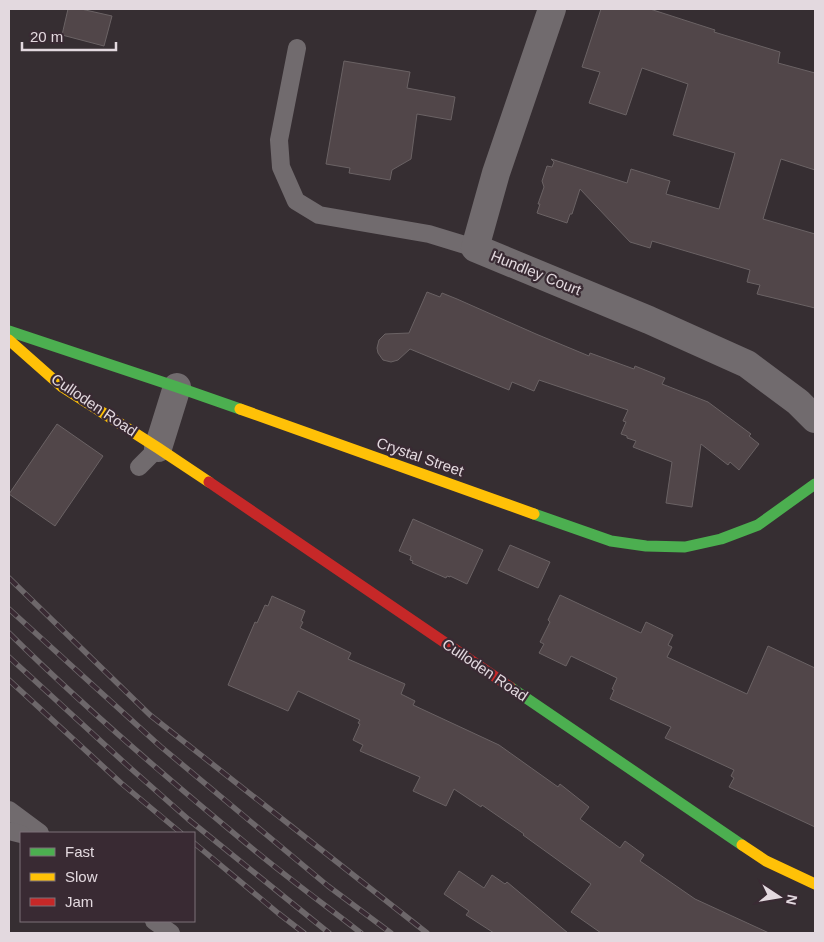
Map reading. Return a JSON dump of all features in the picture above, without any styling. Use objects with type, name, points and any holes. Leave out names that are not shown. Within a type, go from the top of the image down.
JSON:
[{"type":"street","name":"Hundley Court","points":[[552,9],[496,173],[475,248],[649,320],[746,364],[798,402],[815,419]]},
{"type":"street","name":"Crystal Street","points":[[9,331],[177,387],[611,541],[646,546],[685,546],[722,539],[758,525],[815,484]]},
{"type":"street","name":"Culloden Road","points":[[9,340],[61,386],[158,448],[766,861],[815,884]]},
{"type":"street","points":[[158,448],[177,387]]},
{"type":"lane","points":[[297,48],[279,140],[281,167],[296,201],[319,215],[429,234],[475,248]]},
{"type":"lane","points":[[140,467],[158,448]]},
{"type":"lane","points":[[9,810],[31,832]]},
{"type":"lane","points":[[9,831],[31,832]]},
{"type":"lane","points":[[155,922],[171,933]]},
{"type":"building","points":[[68,9],[81,9],[112,16],[104,46],[62,35]]},
{"type":"building","points":[[601,9],[650,9],[715,30],[714,32],[780,52],[778,63],[815,73],[815,170],[781,159],[763,219],[815,234],[815,308],[757,294],[760,285],[747,282],[750,270],[652,241],[650,248],[630,242],[580,189],[567,223],[537,213],[544,187],[542,181],[547,166],[552,167],[554,162],[551,159],[627,183],[631,169],[670,181],[666,194],[719,209],[735,153],[673,135],[688,84],[642,68],[626,115],[589,103],[600,72],[582,67]]},
{"type":"building","points":[[344,61],[410,72],[407,88],[455,97],[451,120],[417,114],[411,159],[392,170],[390,180],[349,173],[350,168],[326,164]]},
{"type":"building","points":[[427,292],[440,297],[442,293],[589,356],[590,353],[634,369],[635,366],[665,378],[662,384],[708,402],[751,434],[749,436],[759,444],[739,470],[730,462],[728,465],[701,444],[692,507],[666,503],[672,462],[633,447],[636,441],[621,434],[626,422],[623,421],[628,410],[539,380],[534,391],[512,382],[509,390],[410,349],[398,360],[391,362],[383,360],[377,348],[379,340],[385,334],[409,333]]},
{"type":"building","points":[[57,424],[103,456],[55,526],[9,494]]},
{"type":"building","points":[[413,519],[483,550],[467,584],[450,576],[446,578],[412,563],[413,561],[410,560],[411,556],[399,551]]},
{"type":"building","points":[[510,545],[550,562],[538,588],[498,570]]},
{"type":"building","points":[[560,595],[641,633],[646,622],[673,635],[668,645],[672,647],[667,657],[747,694],[768,646],[815,668],[815,827],[729,787],[734,778],[731,776],[734,770],[665,738],[671,727],[610,699],[617,678],[571,656],[566,666],[539,653],[544,644],[540,642]]},
{"type":"building","points":[[272,596],[305,611],[300,628],[351,653],[348,659],[405,684],[401,694],[415,701],[413,705],[499,745],[558,787],[560,784],[589,807],[580,819],[620,848],[625,841],[644,855],[640,861],[695,899],[769,933],[601,933],[571,912],[591,884],[524,834],[482,805],[481,807],[454,789],[446,806],[413,791],[420,777],[360,751],[363,745],[353,740],[360,720],[298,691],[288,711],[228,685],[255,622],[257,623],[265,605],[268,606]]},
{"type":"building","points":[[459,871],[484,888],[492,875],[505,884],[507,882],[568,933],[494,933],[466,915],[469,911],[444,894]]},
{"type":"railway","points":[[9,578],[150,715],[427,933]]},
{"type":"railway","points":[[9,609],[160,746],[328,886],[391,933]]},
{"type":"railway","points":[[9,633],[98,717],[159,770],[266,860],[361,933]]},
{"type":"railway","points":[[9,657],[188,819],[329,933]]},
{"type":"railway","points":[[9,680],[121,783],[180,832]]},
{"type":"railway","points":[[195,844],[304,933]]},
{"type":"traffic: fast","points":[[9,331],[240,409]]},
{"type":"traffic: fast","points":[[534,514],[611,541],[646,546],[685,547],[721,539],[758,525],[815,484]]},
{"type":"traffic: fast","points":[[510,687],[742,845]]},
{"type":"traffic: slow","points":[[9,340],[61,386],[209,482]]},
{"type":"traffic: slow","points":[[240,409],[534,514]]},
{"type":"traffic: slow","points":[[742,845],[766,861],[815,884]]},
{"type":"traffic: jam","points":[[209,482],[510,687]]}]
